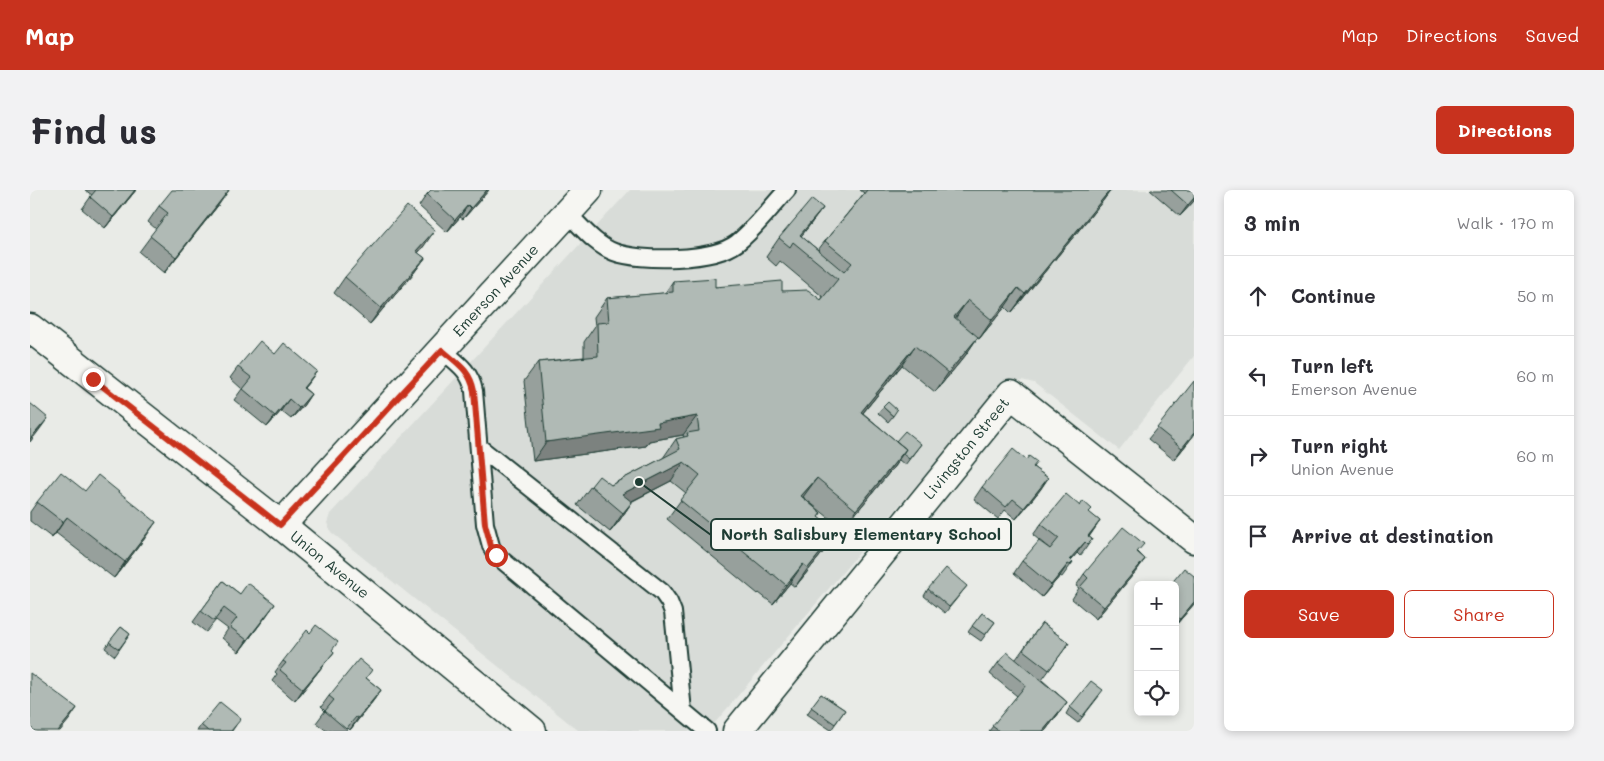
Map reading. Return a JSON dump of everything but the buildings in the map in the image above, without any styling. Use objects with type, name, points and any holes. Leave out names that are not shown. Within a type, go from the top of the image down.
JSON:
[{"type":"street","name":"Emerson Avenue","points":[[280,525],[588,190]]},
{"type":"street","name":"Union Avenue","points":[[30,328],[280,525],[532,731]]},
{"type":"street","name":"Livingston Street","points":[[737,731],[1011,394],[1194,539]]},
{"type":"lane","points":[[567,213],[598,243],[613,252],[630,256],[655,258],[698,256],[720,251],[736,244],[788,190]]},
{"type":"lane","points":[[442,350],[468,374],[472,381],[485,524],[491,546],[496,555],[707,731]]},
{"type":"lane","points":[[479,447],[662,592],[673,612],[683,711]]},
{"type":"shaded area","points":[[630,190],[1194,190],[1194,356],[1119,450],[1034,383],[1022,380],[1010,382],[998,389],[708,731],[579,731],[331,532],[327,523],[330,514]]},
{"type":"place","name":"North Salisbury Elementary School","points":[[639,482]]},
{"type":"route","points":[[93,379],[280,525],[442,350],[468,374],[472,381],[485,524],[491,546],[496,555]]}]
